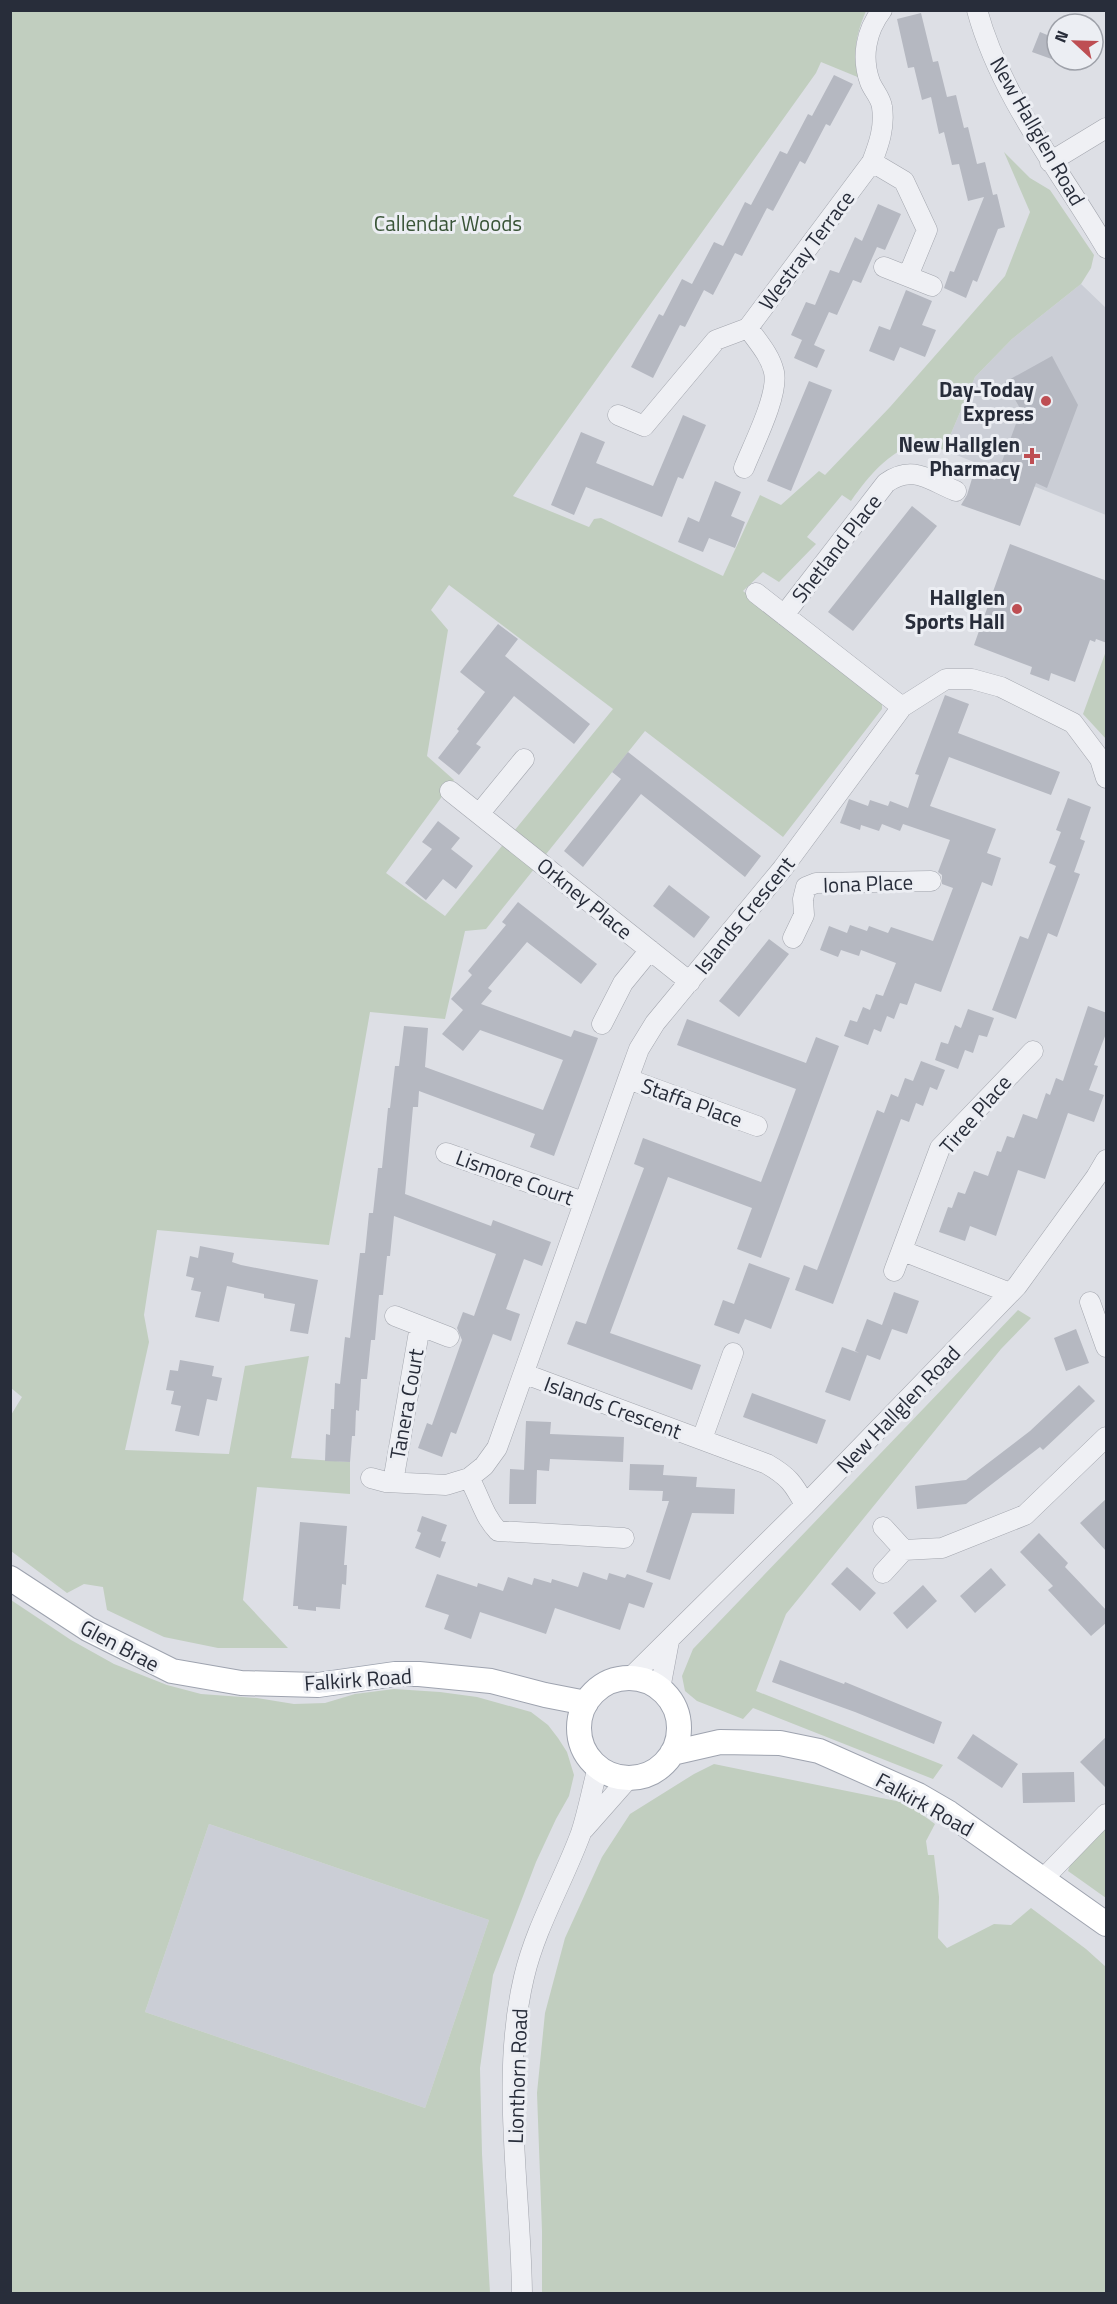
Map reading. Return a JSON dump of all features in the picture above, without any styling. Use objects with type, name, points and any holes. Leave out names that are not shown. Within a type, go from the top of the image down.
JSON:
[{"type":"main road","name":"Glen Brae","points":[[10,1578],[87,1629],[172,1671],[241,1683]]},
{"type":"main road","name":"Falkirk Road","points":[[241,1683],[318,1685],[394,1674],[419,1674],[491,1681],[545,1695],[582,1713]]},
{"type":"main road","points":[[632,1677],[642,1679],[660,1689],[674,1705],[679,1726],[672,1753],[664,1763],[654,1771],[629,1778],[613,1775],[598,1767],[583,1747],[582,1713],[594,1692],[605,1683],[632,1677]]},
{"type":"main road","name":"Falkirk Road","points":[[679,1726],[720,1742]]},
{"type":"main road","name":"Falkirk Road","points":[[672,1753],[720,1742],[780,1743],[819,1751],[918,1795],[950,1813],[1107,1924]]},
{"type":"street","name":"Westray Terrace","points":[[618,415],[644,426],[716,340],[748,328],[872,162],[882,136],[882,105],[870,82],[865,59],[868,35],[882,10]]},
{"type":"street","name":"New Hallglen Road","points":[[977,10],[983,31],[1007,85],[1050,162],[1107,248]]},
{"type":"street","points":[[1050,162],[1107,128]]},
{"type":"street","points":[[872,162],[904,181],[927,230],[908,276]]},
{"type":"street","points":[[884,267],[932,286]]},
{"type":"street","points":[[744,468],[774,392],[774,373],[768,357],[748,328]]},
{"type":"street","name":"Shetland Place","points":[[784,615],[886,483],[896,476],[911,473],[956,491]]},
{"type":"street","name":"Shetland Place","points":[[756,593],[902,707]]},
{"type":"street","name":"Islands Crescent","points":[[469,1478],[484,1466],[497,1448],[639,1049],[655,1023],[783,868],[902,707],[946,679],[972,679],[1001,687],[1073,723],[1100,759],[1107,778]]},
{"type":"street","points":[[480,814],[524,759]]},
{"type":"street","name":"Orkney Place","points":[[450,791],[690,982]]},
{"type":"street","name":"Iona Place","points":[[783,868],[806,887]]},
{"type":"street","name":"Iona Place","points":[[793,938],[804,915],[802,899],[806,887],[816,883],[931,881]]},
{"type":"street","points":[[602,1024],[623,982],[650,950]]},
{"type":"street","name":"Tiree Place","points":[[894,1271],[940,1148],[1033,1051]]},
{"type":"street","name":"Staffa Place","points":[[628,1079],[757,1126]]},
{"type":"street","name":"Lismore Court","points":[[446,1153],[583,1202]]},
{"type":"street","name":"New Hallglen Road","points":[[632,1677],[804,1505],[1010,1293],[1107,1160]]},
{"type":"street","points":[[903,1251],[1010,1293]]},
{"type":"street","points":[[1090,1302],[1107,1347]]},
{"type":"street","name":"Tanera Court","points":[[395,1316],[449,1336]]},
{"type":"street","name":"Tanera Court","points":[[393,1482],[420,1326]]},
{"type":"street","name":"Islands Crescent","points":[[702,1439],[733,1353]]},
{"type":"street","name":"Islands Crescent","points":[[525,1374],[767,1464],[782,1473],[795,1485],[804,1505]]},
{"type":"street","points":[[883,1573],[904,1550],[942,1548],[1025,1515],[1107,1437]]},
{"type":"street","points":[[371,1478],[393,1482],[447,1485],[469,1478],[480,1499],[486,1518],[498,1531],[624,1538]]},
{"type":"street","points":[[883,1527],[904,1550]]},
{"type":"street","points":[[660,1689],[669,1641]]},
{"type":"street","name":"Lionthorn Road","points":[[522,2294],[522,2245],[512,2125],[516,2020],[524,1976],[539,1927],[580,1833],[598,1767]]},
{"type":"street","name":"Lionthorn Road","points":[[580,1833],[629,1778]]},
{"type":"street","points":[[1044,1878],[1107,1815]]},
{"type":"shaded area","points":[[1081,284],[1106,308],[1106,515],[944,450],[975,377],[1012,339]]},
{"type":"shaded area","points":[[209,1824],[489,1920],[425,2108],[145,2012]]},
{"type":"green space","name":"Callendar Woods","points":[[11,11],[866,11],[856,44],[856,61],[860,78],[821,62],[816,73],[513,496],[589,527],[594,519],[601,518],[723,576],[760,495],[781,505],[819,471],[825,475],[890,407],[1005,276],[1030,212],[1004,152],[1030,178],[1050,190],[1094,255],[1091,268],[1081,284],[1012,339],[975,377],[944,450],[919,441],[897,452],[873,473],[851,501],[842,495],[807,537],[816,544],[779,582],[763,572],[743,591],[882,698],[882,709],[783,837],[645,731],[486,929],[465,931],[445,1019],[370,1012],[329,1245],[157,1230],[144,1315],[149,1342],[125,1450],[229,1454],[245,1366],[309,1356],[291,1458],[350,1462],[350,1494],[257,1487],[243,1600],[288,1648],[218,1648],[164,1637],[107,1610],[103,1587],[84,1584],[67,1593],[11,1551],[11,1415],[22,1397],[11,1388]],"holes":[[[449,585],[613,709],[445,916],[386,873],[454,780],[427,756],[448,630],[431,610]]]},
{"type":"green space","points":[[1106,651],[1106,739],[1083,714]]},
{"type":"green space","points":[[1018,1310],[1031,1318],[1001,1349],[786,1614],[756,1691],[943,1765],[933,1779],[753,1708],[743,1719],[697,1701],[685,1691],[682,1676],[693,1649]]},
{"type":"green space","points":[[11,1600],[71,1640],[114,1664],[167,1685],[201,1694],[257,1698],[294,1704],[325,1703],[355,1694],[394,1689],[440,1692],[477,1697],[531,1712],[548,1725],[567,1752],[574,1775],[569,1796],[536,1862],[493,1975],[480,2068],[482,2154],[490,2293],[11,2293]],"holes":[[[209,1824],[489,1920],[425,2108],[145,2012]]]},
{"type":"green space","points":[[714,1764],[906,1803],[935,1824],[926,1841],[928,1855],[934,1855],[939,1897],[938,1938],[947,1948],[994,1924],[1011,1925],[1031,1908],[1106,1967],[1106,2293],[542,2293],[537,2093],[545,2013],[565,1938],[602,1857],[630,1814]]},
{"type":"green space","points":[[1104,1827],[1106,1830],[1106,1898],[1068,1871],[1072,1859]]},
{"type":"building","points":[[921,13],[933,62],[938,61],[947,97],[956,95],[964,128],[968,127],[977,164],[985,162],[993,195],[997,194],[1005,227],[998,229],[977,282],[973,280],[966,298],[944,288],[950,271],[954,272],[984,197],[968,201],[959,164],[952,165],[944,132],[939,134],[931,97],[922,100],[914,67],[908,68],[897,19]]},
{"type":"building","points":[[1040,32],[1045,34],[1045,57],[1032,52]]},
{"type":"building","points":[[834,75],[853,84],[830,126],[826,124],[805,164],[800,161],[773,211],[767,208],[742,256],[735,253],[713,295],[704,290],[685,327],[680,325],[653,378],[631,367],[659,314],[663,316],[682,279],[692,284],[714,242],[723,246],[745,202],[751,205],[780,151],[787,154],[808,114],[812,116]]},
{"type":"building","points":[[878,204],[901,214],[885,250],[877,247],[861,283],[853,280],[837,315],[829,312],[814,345],[825,350],[817,368],[794,358],[802,340],[791,335],[806,302],[815,305],[830,270],[839,273],[855,237],[862,241]]},
{"type":"building","points":[[906,290],[932,301],[922,325],[936,330],[925,357],[900,347],[894,361],[869,351],[879,326],[890,330]]},
{"type":"building","points":[[1052,356],[1078,405],[1047,488],[1036,483],[1020,526],[961,505],[967,495],[974,472],[995,480],[1021,410],[1005,382]]},
{"type":"building","points":[[809,381],[832,390],[791,491],[767,481]]},
{"type":"building","points":[[683,415],[706,425],[683,479],[678,477],[662,517],[586,487],[574,515],[551,505],[581,432],[605,442],[596,463],[653,486]]},
{"type":"building","points":[[715,481],[741,492],[731,516],[745,522],[735,548],[709,538],[703,552],[678,542],[688,517],[699,522]]},
{"type":"building","points":[[912,506],[937,526],[853,631],[828,612]]},
{"type":"building","points":[[1010,544],[1107,581],[1107,643],[1096,639],[1095,642],[1090,640],[1075,682],[1051,673],[1049,681],[1030,674],[1032,667],[974,645]]},
{"type":"building","points":[[498,624],[518,639],[505,656],[590,724],[574,744],[514,696],[476,744],[481,747],[459,775],[438,758],[485,692],[460,672]]},
{"type":"building","points":[[945,695],[969,704],[958,733],[1060,772],[1051,795],[949,757],[930,806],[996,829],[987,853],[1001,858],[992,886],[982,882],[941,992],[915,983],[907,1005],[900,1003],[894,1019],[887,1016],[881,1032],[874,1029],[868,1045],[844,1036],[850,1020],[857,1022],[863,1007],[870,1010],[876,994],[883,996],[896,963],[861,950],[859,956],[841,950],[838,957],[820,950],[829,926],[847,933],[850,925],[867,931],[869,926],[888,933],[891,927],[933,941],[953,888],[942,884],[942,875],[938,872],[950,840],[903,824],[900,831],[882,824],[879,831],[861,825],[860,830],[840,823],[849,799],[868,806],[870,800],[888,806],[890,801],[908,808],[919,775],[915,774]]},
{"type":"building","points":[[628,752],[761,856],[745,877],[641,794],[583,867],[564,851],[621,779],[612,772]]},
{"type":"building","points":[[1068,798],[1091,807],[1080,839],[1085,841],[1074,872],[1080,874],[1057,937],[1048,933],[1016,1019],[992,1010],[1020,936],[1028,939],[1056,866],[1049,863],[1061,832],[1056,830]]},
{"type":"building","points":[[438,821],[460,838],[451,849],[473,866],[456,889],[443,879],[426,900],[405,883],[432,849],[422,842]]},
{"type":"building","points":[[669,885],[710,917],[694,938],[653,906]]},
{"type":"building","points":[[518,902],[597,964],[581,984],[527,942],[488,988],[492,991],[481,1004],[571,1037],[574,1030],[598,1038],[554,1156],[530,1147],[535,1134],[419,1091],[418,1107],[413,1107],[405,1194],[491,1226],[493,1220],[551,1242],[542,1266],[524,1259],[506,1309],[520,1314],[511,1341],[493,1334],[456,1434],[451,1432],[442,1457],[418,1448],[427,1423],[432,1425],[462,1340],[457,1328],[463,1312],[474,1316],[496,1254],[394,1216],[383,1295],[379,1295],[375,1340],[371,1340],[367,1379],[361,1379],[359,1411],[356,1410],[355,1436],[352,1436],[350,1462],[325,1461],[326,1434],[330,1435],[335,1383],[340,1384],[345,1337],[350,1338],[360,1253],[365,1253],[369,1213],[373,1213],[378,1168],[382,1168],[388,1108],[390,1108],[395,1066],[399,1066],[404,1026],[428,1028],[425,1067],[543,1110],[563,1060],[480,1030],[463,1051],[442,1034],[463,1010],[451,999],[472,975],[468,971],[506,925],[502,922]]},
{"type":"building","points":[[769,939],[789,954],[739,1017],[719,1001]]},
{"type":"building","points":[[1088,1006],[1107,1013],[1107,1031],[1094,1065],[1098,1066],[1089,1090],[1104,1095],[1094,1122],[1068,1113],[1045,1179],[1018,1170],[996,1236],[970,1226],[965,1241],[939,1232],[948,1207],[952,1208],[958,1192],[965,1194],[974,1171],[988,1176],[997,1151],[1001,1152],[1007,1136],[1014,1138],[1023,1114],[1037,1119],[1046,1093],[1050,1095],[1056,1078],[1063,1081]]},
{"type":"building","points":[[968,1009],[994,1018],[987,1037],[979,1035],[973,1053],[965,1050],[958,1069],[935,1060],[941,1042],[948,1044],[955,1025],[961,1028]]},
{"type":"building","points":[[687,1019],[806,1063],[816,1037],[839,1046],[761,1258],[737,1249],[752,1208],[668,1177],[610,1333],[701,1365],[692,1390],[567,1344],[576,1321],[586,1324],[644,1168],[634,1164],[643,1138],[761,1182],[796,1089],[677,1045]]},
{"type":"building","points":[[921,1061],[945,1070],[937,1090],[930,1087],[923,1106],[916,1103],[909,1122],[901,1119],[833,1304],[795,1290],[804,1265],[817,1270],[877,1110],[884,1113],[891,1094],[898,1097],[905,1078],[913,1081]]},
{"type":"building","points":[[200,1246],[234,1253],[232,1262],[241,1265],[318,1280],[308,1334],[290,1331],[295,1304],[264,1298],[264,1294],[227,1286],[219,1322],[195,1317],[201,1292],[191,1290],[194,1278],[186,1276],[190,1256],[198,1258]]},
{"type":"building","points":[[749,1263],[790,1278],[771,1329],[745,1319],[739,1334],[714,1325],[723,1300],[734,1304]]},
{"type":"building","points":[[894,1292],[919,1301],[907,1334],[892,1329],[880,1360],[867,1355],[850,1401],[825,1392],[842,1347],[859,1353],[855,1351],[867,1319],[882,1325]]},
{"type":"building","points":[[1076,1329],[1089,1363],[1066,1371],[1054,1338]]},
{"type":"building","points":[[180,1360],[214,1366],[212,1376],[222,1378],[217,1401],[207,1399],[199,1436],[175,1431],[181,1406],[171,1404],[174,1391],[166,1390],[170,1370],[178,1371]]},
{"type":"building","points":[[1079,1385],[1095,1401],[1043,1450],[1040,1447],[966,1504],[917,1509],[915,1486],[966,1480],[1030,1431]]},
{"type":"building","points":[[752,1393],[826,1420],[817,1444],[743,1417]]},
{"type":"building","points":[[526,1421],[551,1422],[550,1434],[624,1437],[623,1462],[550,1459],[549,1471],[537,1470],[536,1504],[509,1504],[510,1469],[524,1470]]},
{"type":"building","points":[[630,1464],[664,1465],[663,1475],[697,1477],[696,1487],[735,1489],[734,1514],[692,1513],[670,1580],[646,1572],[669,1501],[662,1501],[663,1491],[629,1490]]},
{"type":"building","points":[[1107,1498],[1107,1552],[1080,1523]]},
{"type":"building","points":[[422,1516],[447,1525],[441,1541],[446,1542],[440,1558],[415,1548],[421,1533],[417,1531]]},
{"type":"building","points":[[300,1522],[347,1526],[344,1565],[347,1565],[346,1585],[342,1584],[340,1609],[316,1607],[316,1611],[298,1609],[298,1606],[293,1606]]},
{"type":"building","points":[[1039,1533],[1068,1563],[1065,1567],[1107,1611],[1107,1622],[1091,1636],[1048,1590],[1053,1586],[1020,1552]]},
{"type":"building","points":[[847,1567],[876,1593],[860,1611],[831,1584]]},
{"type":"building","points":[[991,1568],[1006,1585],[975,1613],[960,1596]]},
{"type":"building","points":[[583,1572],[607,1580],[609,1573],[625,1578],[627,1574],[653,1583],[644,1608],[629,1603],[620,1630],[555,1608],[546,1634],[480,1612],[471,1639],[444,1629],[449,1615],[425,1607],[437,1574],[477,1587],[478,1583],[503,1591],[508,1577],[532,1585],[534,1578],[551,1583],[552,1579],[578,1587]]},
{"type":"building","points":[[923,1585],[937,1601],[907,1629],[893,1613]]},
{"type":"building","points":[[780,1660],[844,1684],[845,1682],[942,1722],[934,1744],[772,1682]]},
{"type":"building","points":[[973,1734],[1018,1764],[1002,1788],[957,1758]]},
{"type":"building","points":[[1107,1736],[1107,1789],[1080,1762]]},
{"type":"building","points":[[1074,1772],[1075,1802],[1023,1803],[1022,1773]]},
{"type":"place","name":"Day-Today Express","points":[[1046,401]]},
{"type":"place","name":"New Hallglen Pharmacy","points":[[1032,456]]},
{"type":"place","name":"Hallglen Sports Hall","points":[[1017,609]]}]
